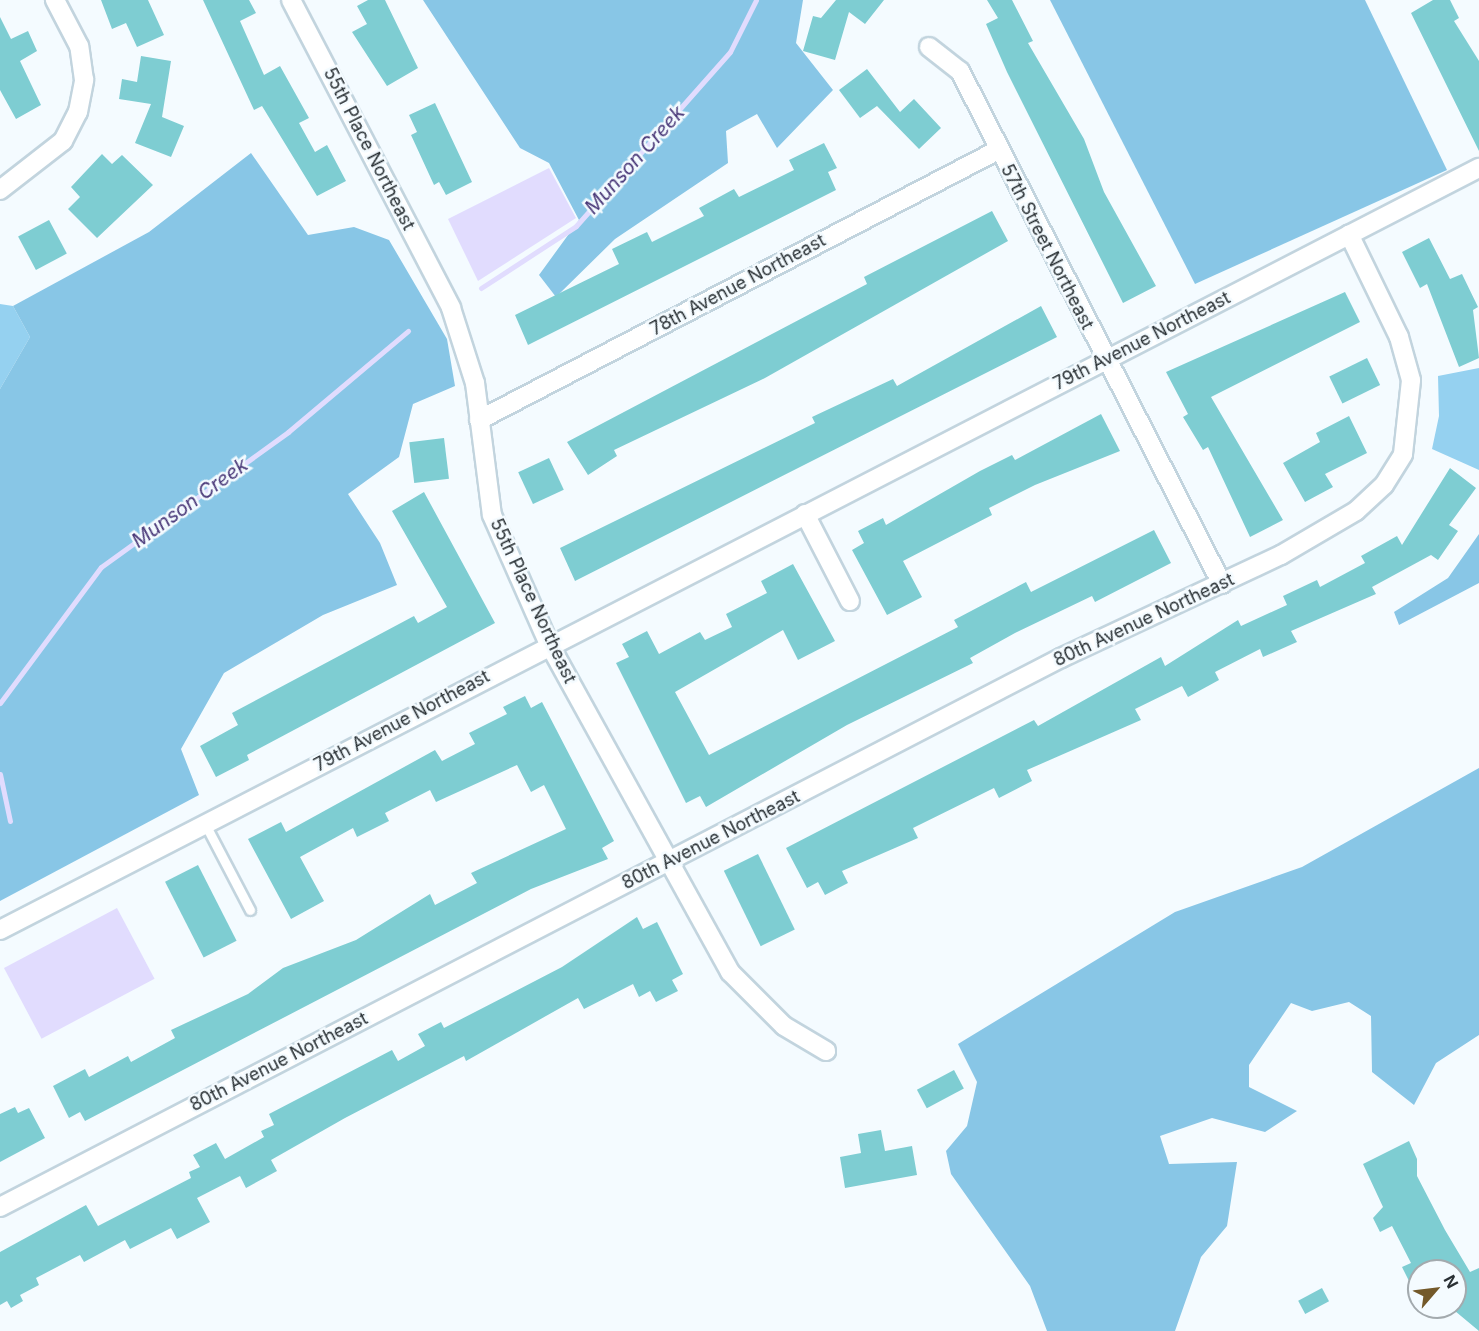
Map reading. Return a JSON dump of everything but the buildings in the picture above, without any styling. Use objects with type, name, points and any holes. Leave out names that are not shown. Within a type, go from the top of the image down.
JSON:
[{"type":"street","points":[[0,190],[63,141],[78,112],[84,80],[79,46],[55,0]]},
{"type":"street","name":"55th Place Northeast","points":[[291,0],[451,308],[468,353],[492,515],[549,644],[717,953],[748,994],[784,1026],[826,1051]]},
{"type":"street","name":"57th Street Northeast","points":[[929,47],[960,71],[1105,361],[1222,584]]},
{"type":"street","name":"78th Avenue Northeast","points":[[479,420],[998,150]]},
{"type":"street","name":"79th Avenue Northeast","points":[[0,930],[549,644],[1479,168]]},
{"type":"street","name":"80th Avenue Northeast","points":[[0,1207],[1061,658],[1222,584],[1356,511],[1384,485],[1403,454],[1412,412],[1406,357],[1348,234]]},
{"type":"street","points":[[805,514],[850,601]]},
{"type":"lane","points":[[205,824],[250,910]]},
{"type":"shaded area","points":[[423,0],[803,0],[796,43],[833,90],[777,148],[757,114],[726,131],[728,163],[615,239],[556,297],[539,275],[579,220],[549,163],[520,148]]},
{"type":"shaded area","points":[[1050,0],[1365,0],[1447,170],[1195,284]]},
{"type":"shaded area","points":[[251,153],[308,235],[354,227],[389,240],[447,339],[455,386],[413,404],[399,457],[348,494],[380,543],[397,585],[323,615],[224,673],[181,749],[199,795],[0,901],[0,389],[30,337],[13,306],[149,232]]},
{"type":"shaded area","points":[[549,168],[576,218],[478,281],[448,219]]},
{"type":"shaded area","points":[[0,304],[13,306],[30,337],[0,389]]},
{"type":"shaded area","points":[[1479,368],[1479,470],[1432,449],[1439,416],[1438,376]]},
{"type":"shaded area","points":[[1479,534],[1479,583],[1399,625],[1394,612],[1448,578]]},
{"type":"shaded area","points":[[1479,768],[1479,1035],[1436,1063],[1414,1105],[1372,1072],[1371,1016],[1349,1002],[1312,1011],[1291,1003],[1249,1065],[1249,1087],[1297,1111],[1265,1132],[1212,1118],[1160,1136],[1169,1164],[1237,1162],[1227,1226],[1201,1257],[1175,1331],[1047,1331],[1030,1286],[951,1174],[946,1151],[967,1126],[977,1082],[958,1044],[1175,912],[1302,867]]},
{"type":"shaded area","points":[[117,908],[155,979],[42,1039],[4,968]]},
{"type":"waterway","name":"Munson Creek","points":[[481,288],[576,226],[730,52],[756,0]]},
{"type":"waterway","name":"Munson Creek","points":[[0,703],[101,567],[288,432],[408,331]]},
{"type":"waterway","name":"Munson Creek","points":[[0,774],[10,821]]}]
